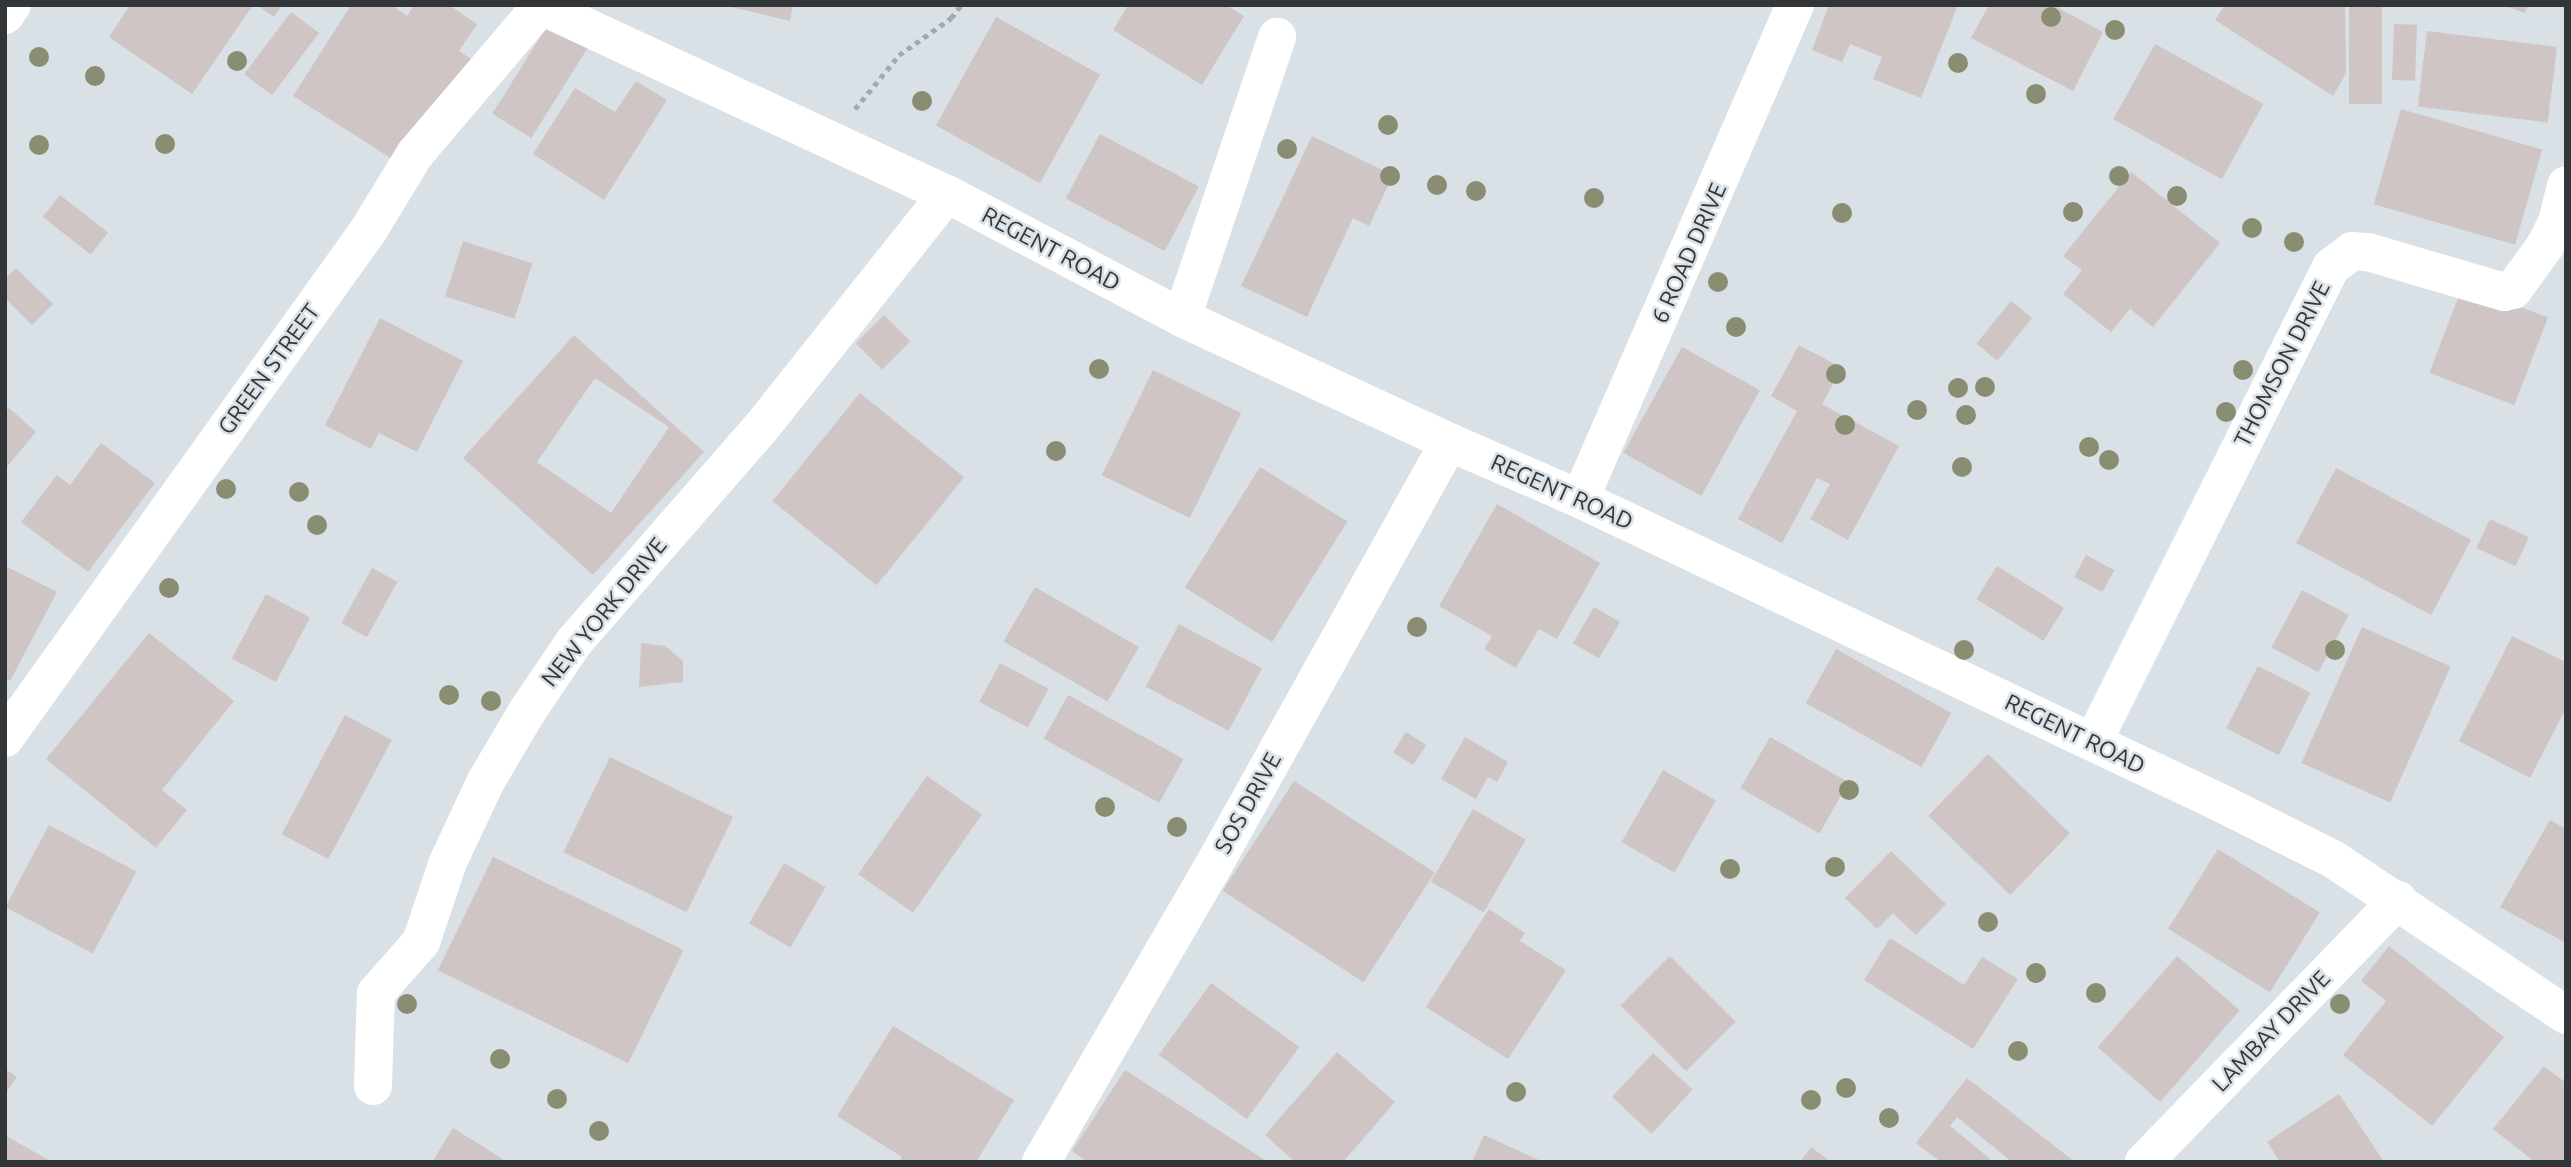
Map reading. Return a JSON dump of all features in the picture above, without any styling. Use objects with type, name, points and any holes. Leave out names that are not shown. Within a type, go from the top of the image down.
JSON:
[{"type":"street","points":[[5,15],[12,5]]},
{"type":"street","name":"6 ROAD DRIVE","points":[[1580,499],[1795,5]]},
{"type":"street","name":"REGENT ROAD","points":[[540,6],[947,194],[1182,318],[1449,442],[1580,499],[2333,859],[2566,1015]]},
{"type":"street","name":"GREEN STREET","points":[[5,738],[368,231],[415,154],[540,6]]},
{"type":"street","points":[[1182,318],[1277,37]]},
{"type":"street","name":"THOMSON DRIVE","points":[[2093,742],[2330,267],[2352,251],[2368,252],[2504,292],[2513,290],[2520,285],[2545,246],[2557,222],[2566,185]]},
{"type":"street","name":"NEW YORK DRIVE","points":[[373,1086],[376,992],[421,942],[448,862],[486,781],[528,710],[574,642],[760,429],[947,194]]},
{"type":"street","name":"SOS DRIVE","points":[[1041,1162],[1211,870],[1449,442]]},
{"type":"street","name":"LAMBAY DRIVE","points":[[2144,1162],[2398,900]]},
{"type":"path","points":[[830,139],[900,55],[951,18],[961,5]]},
{"type":"building","points":[[130,5],[253,5],[192,94],[109,37]]},
{"type":"building","points":[[257,5],[282,5],[274,17]]},
{"type":"building","points":[[351,5],[391,5],[407,16],[414,5],[449,5],[477,24],[459,51],[474,61],[405,167],[293,96]]},
{"type":"building","points":[[723,5],[793,5],[790,21]]},
{"type":"building","points":[[1128,5],[1226,5],[1244,16],[1202,85],[1113,30]]},
{"type":"building","points":[[1829,5],[1958,5],[1921,98],[1873,79],[1882,57],[1850,44],[1842,62],[1812,50]]},
{"type":"building","points":[[1989,5],[2053,5],[2103,32],[2073,91],[1971,38]]},
{"type":"building","points":[[2225,5],[2345,5],[2346,73],[2333,96],[2215,20]]},
{"type":"building","points":[[2349,5],[2382,5],[2382,104],[2349,104]]},
{"type":"building","points":[[2503,5],[2528,5],[2525,13]]},
{"type":"building","points":[[291,12],[319,33],[272,95],[244,74]]},
{"type":"building","points":[[996,17],[1100,75],[1040,183],[936,125]]},
{"type":"building","points":[[549,23],[588,47],[531,138],[492,114]]},
{"type":"building","points":[[2394,24],[2417,25],[2415,81],[2392,80]]},
{"type":"building","points":[[2427,31],[2557,47],[2548,122],[2418,106]]},
{"type":"building","points":[[2155,44],[2263,104],[2222,179],[2113,119]]},
{"type":"building","points":[[636,81],[667,100],[604,200],[533,154],[575,88],[615,112]]},
{"type":"building","points":[[2401,109],[2542,150],[2515,245],[2374,204]]},
{"type":"building","points":[[1100,134],[1199,187],[1165,251],[1066,198]]},
{"type":"building","points":[[1312,136],[1393,175],[1369,226],[1353,218],[1307,317],[1241,286]]},
{"type":"building","points":[[2131,172],[2220,243],[2153,327],[2130,309],[2111,332],[2063,294],[2082,270],[2063,256]]},
{"type":"building","points":[[60,195],[108,233],[91,255],[43,217]]},
{"type":"building","points":[[463,241],[532,264],[515,319],[445,296]]},
{"type":"building","points":[[16,268],[53,304],[32,325],[5,298],[5,279]]},
{"type":"building","points":[[2463,285],[2548,318],[2514,405],[2429,373]]},
{"type":"building","points":[[2011,301],[2032,318],[1997,361],[1976,344]]},
{"type":"building","points":[[884,315],[910,341],[882,369],[856,343]]},
{"type":"building","points":[[380,318],[463,361],[417,452],[379,433],[371,449],[325,425]]},
{"type":"building","points":[[574,335],[704,452],[593,575],[463,458]],"holes":[[[595,378],[669,427],[611,513],[537,462]]]},
{"type":"building","points":[[1799,345],[1842,368],[1822,404],[1899,446],[1848,540],[1810,519],[1830,484],[1817,478],[1782,543],[1738,519],[1797,411],[1771,396]]},
{"type":"building","points":[[1682,347],[1760,390],[1701,496],[1623,453]]},
{"type":"building","points":[[1153,370],[1241,413],[1190,518],[1102,475]]},
{"type":"building","points":[[860,393],[964,477],[877,585],[773,501]]},
{"type":"building","points":[[9,408],[36,432],[5,469],[5,412]]},
{"type":"building","points":[[101,443],[155,483],[88,572],[21,522],[57,475],[70,485]]},
{"type":"building","points":[[1260,467],[1347,522],[1272,642],[1185,587]]},
{"type":"building","points":[[2336,468],[2471,540],[2431,615],[2296,543]]},
{"type":"building","points":[[1497,504],[1600,563],[1557,639],[1539,629],[1516,668],[1484,649],[1492,636],[1439,606]]},
{"type":"building","points":[[2490,519],[2529,537],[2515,566],[2476,548]]},
{"type":"building","points":[[2086,555],[2114,570],[2103,592],[2074,577]]},
{"type":"building","points":[[5,566],[57,592],[10,681],[5,678]]},
{"type":"building","points":[[1997,566],[2064,608],[2043,641],[1976,599]]},
{"type":"building","points":[[372,568],[397,582],[367,637],[341,623]]},
{"type":"building","points":[[1035,587],[1139,647],[1107,702],[1004,642]]},
{"type":"building","points":[[2302,590],[2349,615],[2318,672],[2271,647]]},
{"type":"building","points":[[266,594],[310,617],[276,682],[232,658]]},
{"type":"building","points":[[1594,607],[1620,622],[1599,658],[1573,643]]},
{"type":"building","points":[[1179,624],[1262,668],[1229,731],[1146,687]]},
{"type":"building","points":[[2362,627],[2451,666],[2390,803],[2301,763]]},
{"type":"building","points":[[149,633],[234,701],[162,790],[187,810],[156,848],[46,759]]},
{"type":"building","points":[[2512,636],[2566,662],[2566,708],[2530,778],[2459,741]]},
{"type":"building","points":[[641,643],[665,646],[683,661],[683,682],[639,687]]},
{"type":"building","points":[[1836,649],[1951,713],[1921,767],[1806,703]]},
{"type":"building","points":[[1000,663],[1049,689],[1028,728],[979,702]]},
{"type":"building","points":[[2258,666],[2311,693],[2279,755],[2226,728]]},
{"type":"building","points":[[1068,695],[1183,759],[1159,803],[1044,739]]},
{"type":"building","points":[[345,715],[392,740],[328,859],[282,834]]},
{"type":"building","points":[[1406,732],[1426,745],[1413,765],[1393,752]]},
{"type":"building","points":[[1465,737],[1508,762],[1497,782],[1488,777],[1476,799],[1441,779]]},
{"type":"building","points":[[1770,737],[1849,782],[1819,834],[1740,788]]},
{"type":"building","points":[[1988,754],[2070,833],[2010,895],[1928,816]]},
{"type":"building","points":[[610,757],[733,817],[687,912],[564,852]]},
{"type":"building","points":[[1663,770],[1716,800],[1674,872],[1622,842]]},
{"type":"building","points":[[927,776],[982,814],[913,913],[858,874]]},
{"type":"building","points":[[1294,781],[1435,872],[1364,982],[1223,891]]},
{"type":"building","points":[[1473,809],[1526,839],[1484,912],[1431,882]]},
{"type":"building","points":[[2550,820],[2566,829],[2566,943],[2500,907]]},
{"type":"building","points":[[49,825],[136,871],[93,954],[5,907]]},
{"type":"building","points":[[2218,849],[2320,913],[2270,992],[2168,929]]},
{"type":"building","points":[[1891,851],[1946,904],[1916,935],[1893,913],[1877,929],[1845,898]]},
{"type":"building","points":[[493,857],[684,950],[628,1063],[438,970]]},
{"type":"building","points":[[784,863],[826,887],[791,948],[749,924]]},
{"type":"building","points":[[1489,909],[1525,933],[1520,941],[1566,970],[1508,1059],[1426,1007]]},
{"type":"building","points":[[1890,938],[1964,985],[1982,957],[2018,979],[1973,1049],[1864,980]]},
{"type":"building","points":[[2389,946],[2504,1037],[2432,1126],[2343,1055],[2386,1001],[2361,981]]},
{"type":"building","points":[[1670,956],[1736,1022],[1686,1071],[1621,1005]]},
{"type":"building","points":[[2177,956],[2240,1010],[2160,1102],[2098,1047]]},
{"type":"building","points":[[1211,983],[1299,1047],[1247,1119],[1159,1055]]},
{"type":"building","points":[[893,1026],[1014,1100],[976,1162],[899,1162],[902,1157],[837,1116]]},
{"type":"building","points":[[1337,1052],[1395,1102],[1343,1162],[1295,1162],[1265,1135]]},
{"type":"building","points":[[1653,1053],[1692,1090],[1652,1134],[1612,1097]]},
{"type":"building","points":[[2544,1066],[2566,1083],[2566,1162],[2535,1162],[2493,1129]]},
{"type":"building","points":[[5,1069],[17,1077],[5,1094]]},
{"type":"building","points":[[1125,1070],[1268,1162],[1088,1162],[1072,1151]]},
{"type":"building","points":[[1967,1078],[2075,1162],[2012,1162],[1957,1117],[1950,1126],[1994,1162],[1941,1162],[1916,1143]]},
{"type":"building","points":[[2339,1094],[2384,1162],[2280,1162],[2267,1142]]},
{"type":"building","points":[[453,1128],[490,1151],[507,1162],[432,1162]]},
{"type":"building","points":[[1484,1135],[1543,1162],[1472,1162]]},
{"type":"building","points":[[6,1136],[52,1162],[5,1162]]},
{"type":"building","points":[[1811,1147],[1831,1162],[1800,1162]]}]
